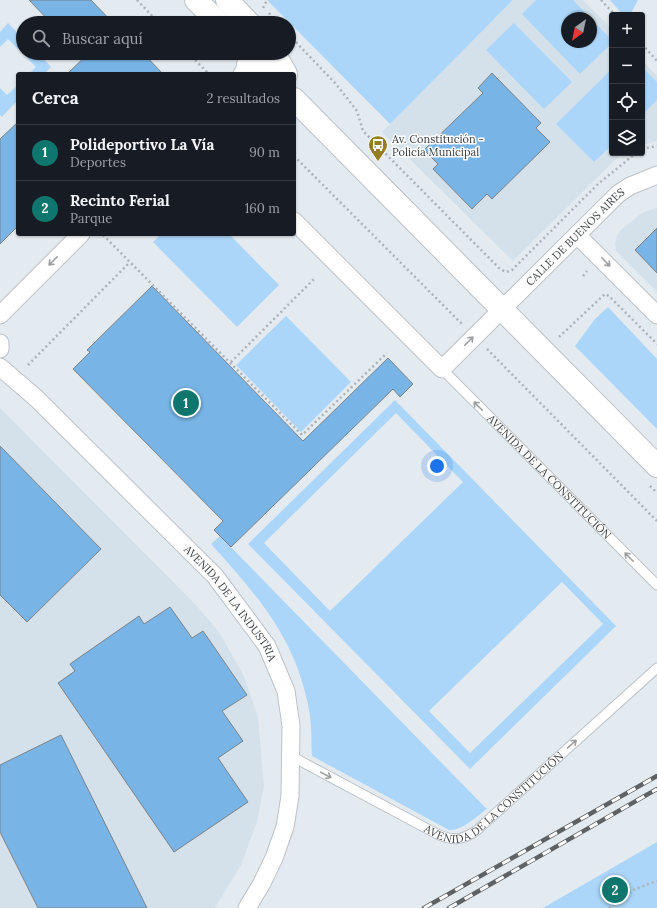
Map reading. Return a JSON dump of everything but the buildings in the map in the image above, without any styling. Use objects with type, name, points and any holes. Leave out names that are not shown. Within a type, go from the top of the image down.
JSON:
[{"type":"street","points":[[196,0],[212,16]]},
{"type":"street","points":[[227,0],[256,15]]},
{"type":"street","points":[[244,72],[247,60]]},
{"type":"street","points":[[255,60],[268,72]]},
{"type":"street","points":[[278,60],[285,72]]},
{"type":"street","points":[[296,89],[344,143],[360,166]]},
{"type":"street","points":[[296,101],[657,466]]},
{"type":"street","name":"CALLE DE BUENOS AIRES","points":[[501,309],[618,194],[630,186],[657,176]]},
{"type":"street","name":"AVENIDA DE LA CONSTITUCIÓN","points":[[296,223],[442,369]]},
{"type":"street","points":[[577,235],[657,315]]},
{"type":"street","points":[[0,315],[79,236]]},
{"type":"street","points":[[442,369],[501,309]]},
{"type":"street","points":[[0,343],[0,349]]},
{"type":"street","name":"AVENIDA DE LA INDUSTRIA","points":[[0,367],[36,398],[215,576],[267,646],[286,691],[291,726],[290,796],[285,826],[274,858],[262,883],[247,908]]},
{"type":"lane","name":"AVENIDA DE LA CONSTITUCIÓN","points":[[442,369],[657,585]]},
{"type":"lane","name":"AVENIDA DE LA CONSTITUCIÓN","points":[[291,756],[439,835],[450,840],[464,839],[476,831],[657,668]]},
{"type":"path","points":[[137,0],[152,16]]},
{"type":"path","points":[[256,15],[267,0]]},
{"type":"path","points":[[601,0],[612,12]]},
{"type":"path","points":[[296,42],[345,95],[357,111],[364,131],[469,239],[500,269],[506,272],[512,270],[598,184],[632,156]]},
{"type":"path","points":[[645,47],[657,61]]},
{"type":"path","points":[[195,60],[207,72]]},
{"type":"path","points":[[645,148],[657,146]]},
{"type":"path","points":[[104,236],[302,435],[387,353]]},
{"type":"path","points":[[28,365],[130,262]]},
{"type":"path","points":[[231,362],[314,279]]},
{"type":"path","points":[[557,339],[605,294],[609,296],[657,344]]},
{"type":"path","points":[[609,908],[635,889],[657,881]]},
{"type":"shaded area","points":[[267,0],[513,0],[390,124],[296,29],[296,16],[283,16]]},
{"type":"shaded area","points":[[513,0],[583,0],[595,12],[561,12],[561,48],[597,48],[597,14],[609,26],[609,156],[620,156],[513,261],[382,132]]},
{"type":"shaded area","points":[[536,0],[573,0],[584,12],[561,12],[561,48],[597,48],[597,25],[609,37],[609,46],[580,74],[522,14]]},
{"type":"shaded area","points":[[610,0],[638,0],[632,12],[620,12]]},
{"type":"shaded area","points":[[8,23],[16,31],[16,47],[8,39],[0,47],[0,32]]},
{"type":"shaded area","points":[[514,23],[572,82],[544,109],[486,50]]},
{"type":"shaded area","points":[[29,60],[44,60],[51,67],[46,72],[31,72],[36,67]]},
{"type":"shaded area","points":[[645,63],[657,76],[657,141],[645,144]]},
{"type":"shaded area","points":[[645,70],[657,82],[657,100],[645,112]]},
{"type":"shaded area","points":[[609,72],[609,148],[594,162],[556,124]]},
{"type":"shaded area","points":[[16,87],[16,102],[2,117],[0,115],[0,88],[7,95]]},
{"type":"shaded area","points":[[657,207],[657,292],[616,251],[615,243],[617,235],[622,229],[642,213]]},
{"type":"shaded area","points":[[159,236],[231,236],[279,285],[237,327],[153,242]]},
{"type":"shaded area","points":[[608,307],[657,359],[657,429],[575,346],[595,319]]},
{"type":"shaded area","points":[[286,316],[351,382],[301,432],[236,365]]},
{"type":"shaded area","points":[[395,400],[616,626],[470,769],[248,544]],"holes":[[[396,413],[463,482],[330,611],[264,543]],[[562,582],[603,624],[470,753],[429,711]]]},
{"type":"shaded area","points":[[0,408],[196,605],[219,632],[244,676],[258,717],[264,786],[257,822],[241,865],[215,908],[0,908]]},
{"type":"shaded area","points":[[220,536],[487,809],[460,828],[449,830],[312,756],[309,710],[295,661],[273,620],[244,582],[211,544]]},
{"type":"shaded area","points":[[657,842],[657,908],[543,908]]},
{"type":"railway","points":[[424,908],[657,776]]},
{"type":"railway","points":[[449,908],[657,789]]},
{"type":"place","name":"Av. Constitución - Policía Municipal","points":[[378,162]]},
{"type":"place","name":"Polideportivo La Vía","points":[[186,403]]},
{"type":"place","name":"Recinto Ferial","points":[[615,890]]}]
